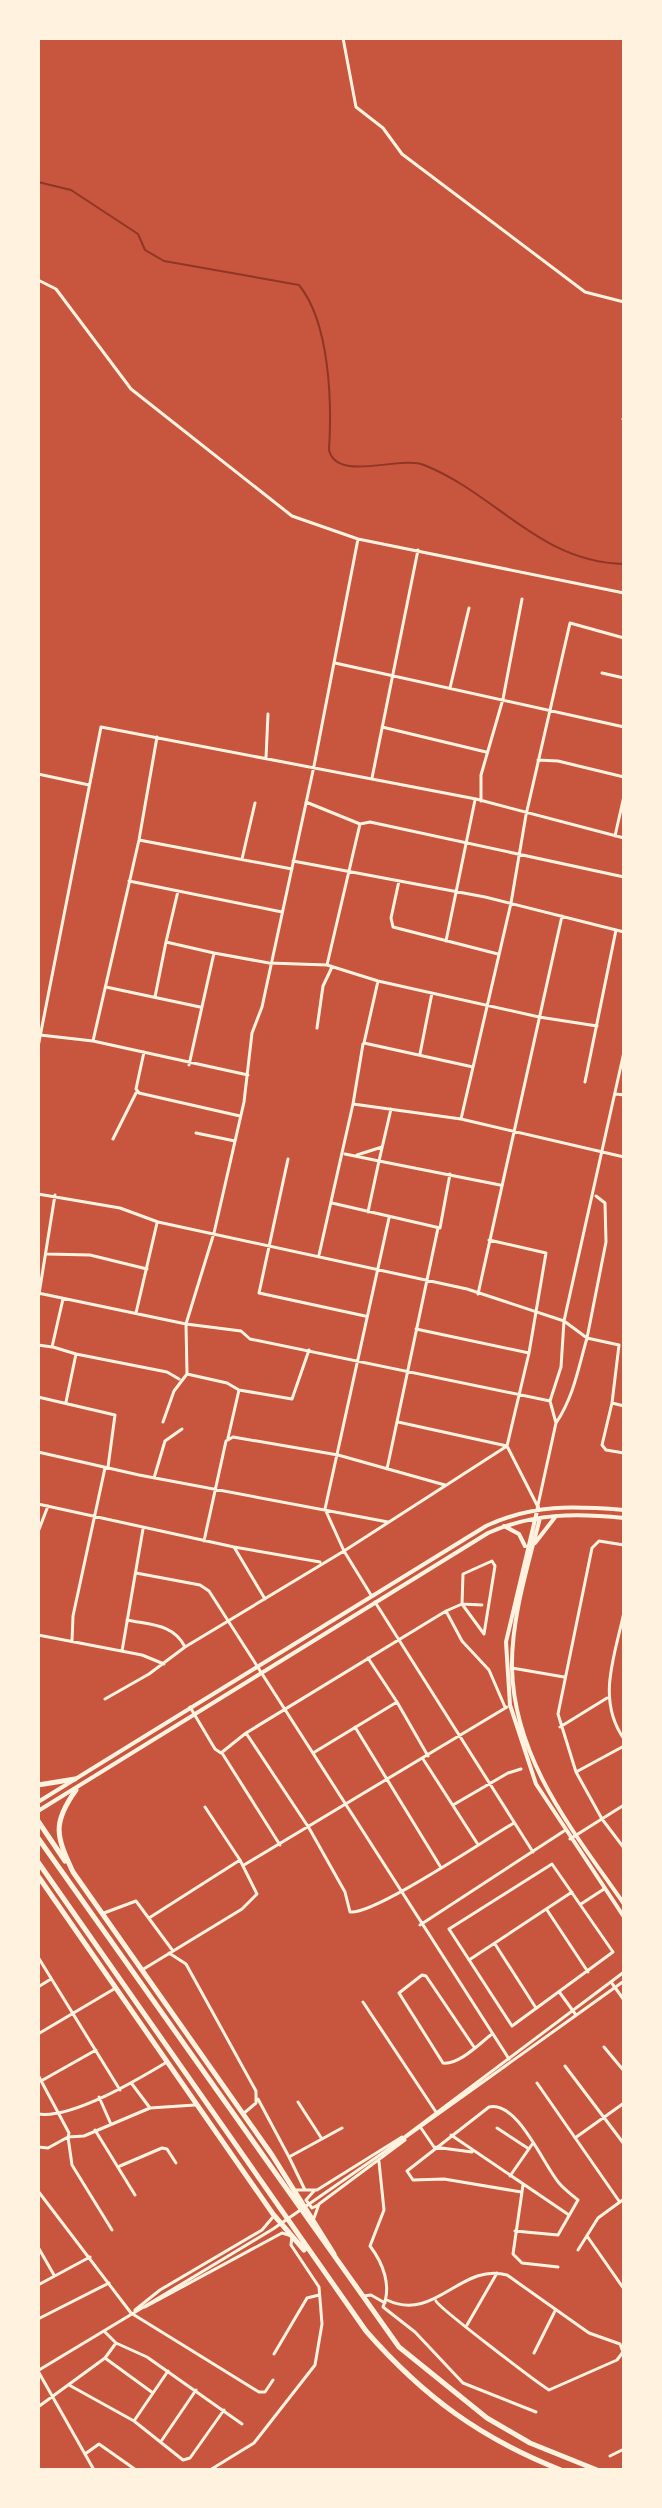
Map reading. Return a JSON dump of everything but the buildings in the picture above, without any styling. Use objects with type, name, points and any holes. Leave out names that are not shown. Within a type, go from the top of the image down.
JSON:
[{"type":"highway","points":[[38,1785],[75,1779]]},
{"type":"highway","points":[[73,1872],[58,1838],[58,1826],[64,1807],[76,1790]]},
{"type":"highway","points":[[38,1821],[296,2190],[339,2266]]},
{"type":"highway","points":[[38,1838],[399,2347],[460,2399],[530,2443],[597,2470]]},
{"type":"highway","points":[[38,1862],[326,2278]]},
{"type":"highway","points":[[38,1874],[273,2214],[389,2357],[466,2424],[561,2470]]},
{"type":"main road","points":[[38,1802],[486,1526],[514,1513],[538,1507],[624,1510]]},
{"type":"main road","points":[[538,1507],[540,1517],[529,1548],[506,1642],[507,1706],[528,1766],[564,1831],[624,1917]]},
{"type":"main road","points":[[538,1507],[533,1518],[515,1635],[512,1668],[516,1703],[535,1766],[576,1836],[624,1904]]},
{"type":"main road","points":[[529,1548],[556,1516]]},
{"type":"main road","points":[[38,1811],[375,1602],[504,1526],[540,1517],[624,1518]]},
{"type":"main road","points":[[504,1526],[519,1534],[529,1548]]},
{"type":"street","points":[[343,38],[354,81],[356,107],[383,128],[402,154],[585,292],[624,302]]},
{"type":"street","points":[[38,280],[56,289],[131,389],[292,516],[358,539],[624,593]]},
{"type":"street","points":[[187,1374],[186,1324],[214,1233],[236,1142],[252,1033],[262,1007],[269,963],[292,869],[358,539]]},
{"type":"street","points":[[372,778],[418,549]]},
{"type":"street","points":[[446,941],[486,752],[503,699],[522,599]]},
{"type":"street","points":[[450,688],[469,608]]},
{"type":"street","points":[[461,1119],[511,903],[526,815],[570,623],[624,638]]},
{"type":"street","points":[[335,663],[624,727]]},
{"type":"street","points":[[602,673],[624,678]]},
{"type":"street","points":[[266,758],[268,714]]},
{"type":"street","points":[[38,1047],[101,727],[478,800],[526,815],[624,838]]},
{"type":"street","points":[[382,727],[486,752]]},
{"type":"street","points":[[93,1041],[139,840],[157,737]]},
{"type":"street","points":[[538,760],[558,761],[624,777]]},
{"type":"street","points":[[38,774],[90,785]]},
{"type":"street","points":[[615,836],[624,796]]},
{"type":"street","points":[[306,802],[360,824],[370,822],[624,877]]},
{"type":"street","points":[[242,859],[255,803]]},
{"type":"street","points":[[317,1028],[323,986],[360,824]]},
{"type":"street","points":[[139,840],[292,869]]},
{"type":"street","points":[[293,861],[511,903],[624,932]]},
{"type":"street","points":[[129,881],[282,912]]},
{"type":"street","points":[[399,881],[391,925],[498,954]]},
{"type":"street","points":[[155,997],[178,891]]},
{"type":"street","points":[[478,1294],[562,916]]},
{"type":"street","points":[[585,1082],[616,930]]},
{"type":"street","points":[[166,942],[269,963],[329,966],[378,981],[488,1003],[539,1017],[597,1026]]},
{"type":"street","points":[[189,1065],[214,953]]},
{"type":"street","points":[[319,1255],[344,1154],[378,981]]},
{"type":"street","points":[[106,987],[201,1007]]},
{"type":"street","points":[[420,1054],[432,993]]},
{"type":"street","points":[[39,1035],[93,1041],[189,1065],[248,1075]]},
{"type":"street","points":[[364,1043],[473,1067]]},
{"type":"street","points":[[113,1139],[137,1092],[144,1052]]},
{"type":"street","points":[[556,1423],[550,1401],[561,1367],[564,1321],[595,1195],[624,1055]]},
{"type":"street","points":[[137,1092],[240,1116]]},
{"type":"street","points":[[616,1094],[624,1095]]},
{"type":"street","points":[[353,1104],[461,1119],[624,1157]]},
{"type":"street","points":[[368,1212],[391,1109]]},
{"type":"street","points":[[196,1133],[236,1142]]},
{"type":"street","points":[[353,1156],[382,1147]]},
{"type":"street","points":[[344,1154],[500,1185]]},
{"type":"street","points":[[288,1159],[259,1293],[365,1316]]},
{"type":"street","points":[[387,1469],[438,1228],[443,1221],[450,1174]]},
{"type":"street","points":[[38,1194],[120,1208],[158,1222],[319,1255],[478,1294],[564,1321],[587,1338],[622,1346],[602,1445],[606,1450],[624,1453]]},
{"type":"street","points":[[55,1195],[38,1294],[186,1324],[241,1331],[250,1339],[550,1401]]},
{"type":"street","points":[[538,1507],[556,1423],[567,1409],[575,1386],[606,1242],[608,1216],[605,1203],[595,1195]]},
{"type":"street","points":[[332,1203],[438,1228]]},
{"type":"street","points":[[371,1595],[344,1551],[325,1509],[389,1218]]},
{"type":"street","points":[[136,1313],[158,1222]]},
{"type":"street","points":[[489,1240],[546,1253],[521,1394],[507,1446],[538,1507]]},
{"type":"street","points":[[47,1254],[90,1255],[147,1269]]},
{"type":"street","points":[[52,1347],[63,1299]]},
{"type":"street","points":[[416,1329],[529,1353]]},
{"type":"street","points":[[38,1345],[167,1372],[180,1379]]},
{"type":"street","points":[[163,1422],[180,1379],[187,1374],[227,1383],[239,1390],[292,1399],[309,1350]]},
{"type":"street","points":[[66,1402],[76,1354]]},
{"type":"street","points":[[204,1541],[239,1390]]},
{"type":"street","points":[[38,1397],[115,1415],[73,1616],[72,1641]]},
{"type":"street","points":[[612,1403],[624,1406]]},
{"type":"street","points":[[396,1422],[507,1446]]},
{"type":"street","points":[[154,1478],[165,1441],[182,1429]]},
{"type":"street","points":[[228,1438],[338,1455],[446,1485]]},
{"type":"street","points":[[105,1699],[507,1446]]},
{"type":"street","points":[[38,1452],[154,1478],[388,1522]]},
{"type":"street","points":[[38,1504],[204,1541],[323,1562]]},
{"type":"street","points":[[38,1532],[48,1506]]},
{"type":"street","points":[[122,1651],[143,1528]]},
{"type":"street","points":[[624,1545],[594,1543],[558,1714],[576,1772],[602,1819],[624,1848]]},
{"type":"street","points":[[234,1547],[265,1599]]},
{"type":"street","points":[[494,1562],[486,1632],[480,1633],[462,1604],[463,1574],[494,1562]]},
{"type":"street","points":[[136,1573],[200,1585],[209,1591],[509,2060]]},
{"type":"street","points":[[375,1602],[533,1852]]},
{"type":"street","points":[[221,1753],[246,1733],[446,1611],[462,1604],[482,1605]]},
{"type":"street","points":[[244,1865],[388,1781],[507,1706],[489,1670],[462,1641],[446,1611]]},
{"type":"street","points":[[624,1612],[607,1698],[611,1717],[624,1739]]},
{"type":"street","points":[[127,1620],[169,1628],[177,1632],[185,1647]]},
{"type":"street","points":[[38,1635],[122,1651],[164,1664]]},
{"type":"street","points":[[368,1658],[397,1702],[426,1758],[477,1843]]},
{"type":"street","points":[[512,1668],[565,1677]]},
{"type":"street","points":[[560,1727],[607,1698]]},
{"type":"street","points":[[313,1753],[397,1702]]},
{"type":"street","points":[[190,1707],[280,1845]]},
{"type":"street","points":[[355,1727],[440,1866]]},
{"type":"street","points":[[246,1733],[309,1828],[345,1892],[346,1907],[350,1912],[363,1910],[400,1892],[514,1823]]},
{"type":"street","points":[[576,1772],[624,1746]]},
{"type":"street","points":[[453,1805],[489,1783],[521,1769]]},
{"type":"street","points":[[570,1839],[624,1805]]},
{"type":"street","points":[[142,1970],[254,1900],[256,1887],[205,1807]]},
{"type":"street","points":[[420,1925],[564,1831]]},
{"type":"street","points":[[149,1918],[240,1860]]},
{"type":"street","points":[[549,1865],[554,1866],[581,1904],[613,1952],[512,2026],[449,1932],[450,1927],[549,1865]]},
{"type":"street","points":[[581,1904],[604,1889]]},
{"type":"street","points":[[469,1960],[573,1892]]},
{"type":"street","points":[[103,1914],[136,1901],[171,1952],[186,1964],[305,2191]]},
{"type":"street","points":[[547,1910],[588,1972]]},
{"type":"street","points":[[495,1944],[537,2009]]},
{"type":"street","points":[[38,1957],[120,2090]]},
{"type":"street","points":[[403,2138],[379,2162],[319,2204],[312,2208],[306,2200],[317,2190],[403,2138],[421,2128],[624,1972]]},
{"type":"street","points":[[474,2047],[426,1976],[422,1975],[399,1993],[443,2063],[453,2062],[474,2047],[492,2034]]},
{"type":"street","points":[[38,1987],[51,1979]]},
{"type":"street","points":[[94,2470],[38,2370],[273,2229],[624,1981]]},
{"type":"street","points":[[611,1982],[624,2000]]},
{"type":"street","points":[[38,2034],[116,1988]]},
{"type":"street","points":[[560,1993],[576,2015]]},
{"type":"street","points":[[363,2002],[436,2112]]},
{"type":"street","points":[[604,2047],[624,2069]]},
{"type":"street","points":[[41,2081],[96,2050]]},
{"type":"street","points":[[38,2114],[61,2113],[120,2090],[167,2062]]},
{"type":"street","points":[[565,2066],[624,2144]]},
{"type":"street","points":[[38,2075],[69,2133],[72,2165],[112,2230]]},
{"type":"street","points":[[537,2083],[621,2200],[598,2218],[578,2250]]},
{"type":"street","points":[[132,2084],[150,2108]]},
{"type":"street","points":[[99,2097],[110,2122]]},
{"type":"street","points":[[243,2114],[258,2099]]},
{"type":"street","points":[[298,2102],[322,2139]]},
{"type":"street","points":[[575,2138],[624,2103]]},
{"type":"street","points":[[38,2147],[48,2148],[68,2137],[95,2130],[150,2108],[198,2105]]},
{"type":"street","points":[[515,2231],[558,2235],[578,2200],[557,2181],[516,2118],[495,2105],[434,2147],[407,2171],[409,2178],[444,2179],[521,2192]]},
{"type":"street","points":[[289,2157],[342,2128]]},
{"type":"street","points":[[421,2128],[434,2147],[476,2152]]},
{"type":"street","points":[[497,2128],[529,2149]]},
{"type":"street","points":[[95,2130],[135,2195]]},
{"type":"street","points":[[451,2135],[569,2215]]},
{"type":"street","points":[[510,2176],[533,2143]]},
{"type":"street","points":[[118,2167],[162,2148],[167,2149],[176,2163]]},
{"type":"street","points":[[379,2162],[384,2210],[370,2246],[383,2261],[386,2301],[383,2307],[415,2332],[453,2376],[536,2412]]},
{"type":"street","points":[[523,2185],[513,2254],[520,2261],[558,2267]]},
{"type":"street","points":[[296,2190],[317,2190]]},
{"type":"street","points":[[38,2191],[133,2312],[259,2392],[265,2392],[273,2380]]},
{"type":"street","points":[[38,2204],[45,2200]]},
{"type":"street","points":[[314,2218],[319,2204]]},
{"type":"street","points":[[269,2224],[273,2214]]},
{"type":"street","points":[[133,2312],[160,2290],[274,2222],[279,2227],[276,2236]]},
{"type":"street","points":[[133,2312],[166,2299],[276,2236],[292,2236],[291,2245],[319,2287],[322,2324],[315,2365],[254,2443],[210,2470]]},
{"type":"street","points":[[587,2236],[624,2289]]},
{"type":"street","points":[[38,2247],[54,2275]]},
{"type":"street","points":[[38,2285],[90,2257]]},
{"type":"street","points":[[360,2296],[371,2295],[406,2306],[436,2301],[462,2281],[486,2272],[507,2275],[589,2333],[620,2344],[622,2356],[549,2390],[467,2325],[440,2309],[436,2301]]},
{"type":"street","points":[[467,2325],[498,2273]]},
{"type":"street","points":[[38,2319],[109,2283]]},
{"type":"street","points":[[274,2354],[307,2298],[319,2295]]},
{"type":"street","points":[[534,2353],[555,2311]]},
{"type":"street","points":[[104,2330],[116,2343],[134,2349],[242,2424]]},
{"type":"street","points":[[38,2407],[105,2358],[116,2343]]},
{"type":"street","points":[[105,2358],[153,2393]]},
{"type":"street","points":[[134,2421],[168,2371]]},
{"type":"street","points":[[69,2385],[134,2421],[186,2460],[224,2410]]},
{"type":"street","points":[[162,2440],[196,2390]]},
{"type":"street","points":[[85,2454],[99,2444],[136,2470]]},
{"type":"street","points":[[610,2456],[624,2449]]},
{"type":"waterway","points":[[38,182],[71,190],[138,234],[145,250],[164,261],[299,285],[309,301],[323,342],[329,387],[329,450],[334,460],[356,467],[400,463],[424,465],[450,477],[520,525],[567,552],[624,564]]}]
